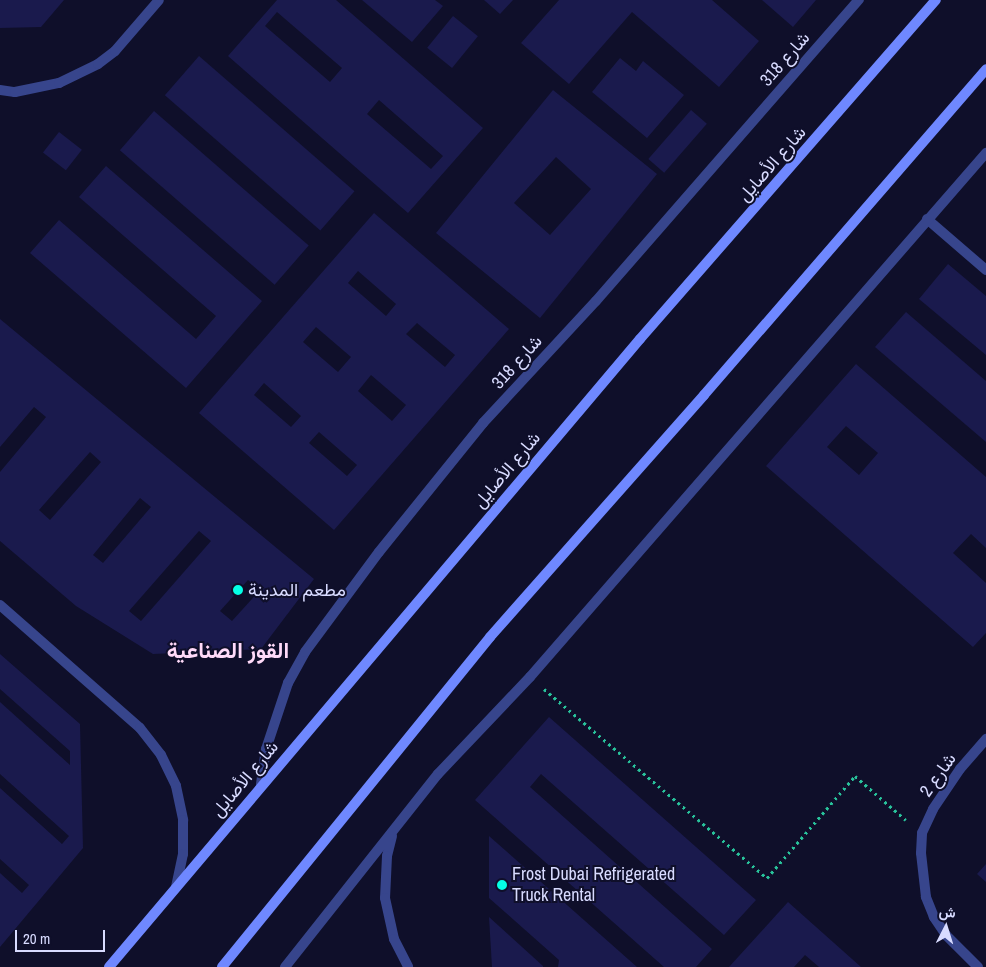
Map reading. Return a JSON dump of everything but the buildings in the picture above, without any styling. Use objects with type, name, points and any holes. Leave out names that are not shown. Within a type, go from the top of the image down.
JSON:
[{"type":"main road","name":"شارع الأصايل","points":[[109,967],[261,784],[640,339],[936,0]]},
{"type":"main road","points":[[222,967],[490,637],[986,69]]},
{"type":"street","points":[[0,90],[15,92],[59,83],[98,64],[115,51],[159,0]]},
{"type":"street","name":"شارع 318","points":[[261,784],[266,749],[288,683],[305,652],[379,552],[483,423],[596,301],[859,0]]},
{"type":"street","points":[[285,967],[392,836],[438,774],[530,677],[986,152]]},
{"type":"street","points":[[927,219],[986,270]]},
{"type":"street","points":[[0,605],[140,728],[161,755],[176,786],[183,820],[183,854],[176,887]]},
{"type":"street","name":"شارع 2","points":[[922,833],[946,788],[986,739]]},
{"type":"street","points":[[922,833],[922,875],[934,917],[946,935],[978,967]]},
{"type":"street","points":[[392,836],[387,856],[385,898],[394,939],[408,967]]},
{"type":"path","points":[[530,677],[767,878],[855,776],[922,833]]},
{"type":"place","name":"مطعم المدينة","points":[[238,590]]},
{"type":"place","name":"Frost Dubai Refrigerated Truck Rental","points":[[502,885]]},
{"type":"district","name":"القوز الصناعية","points":[[228,651]]}]
